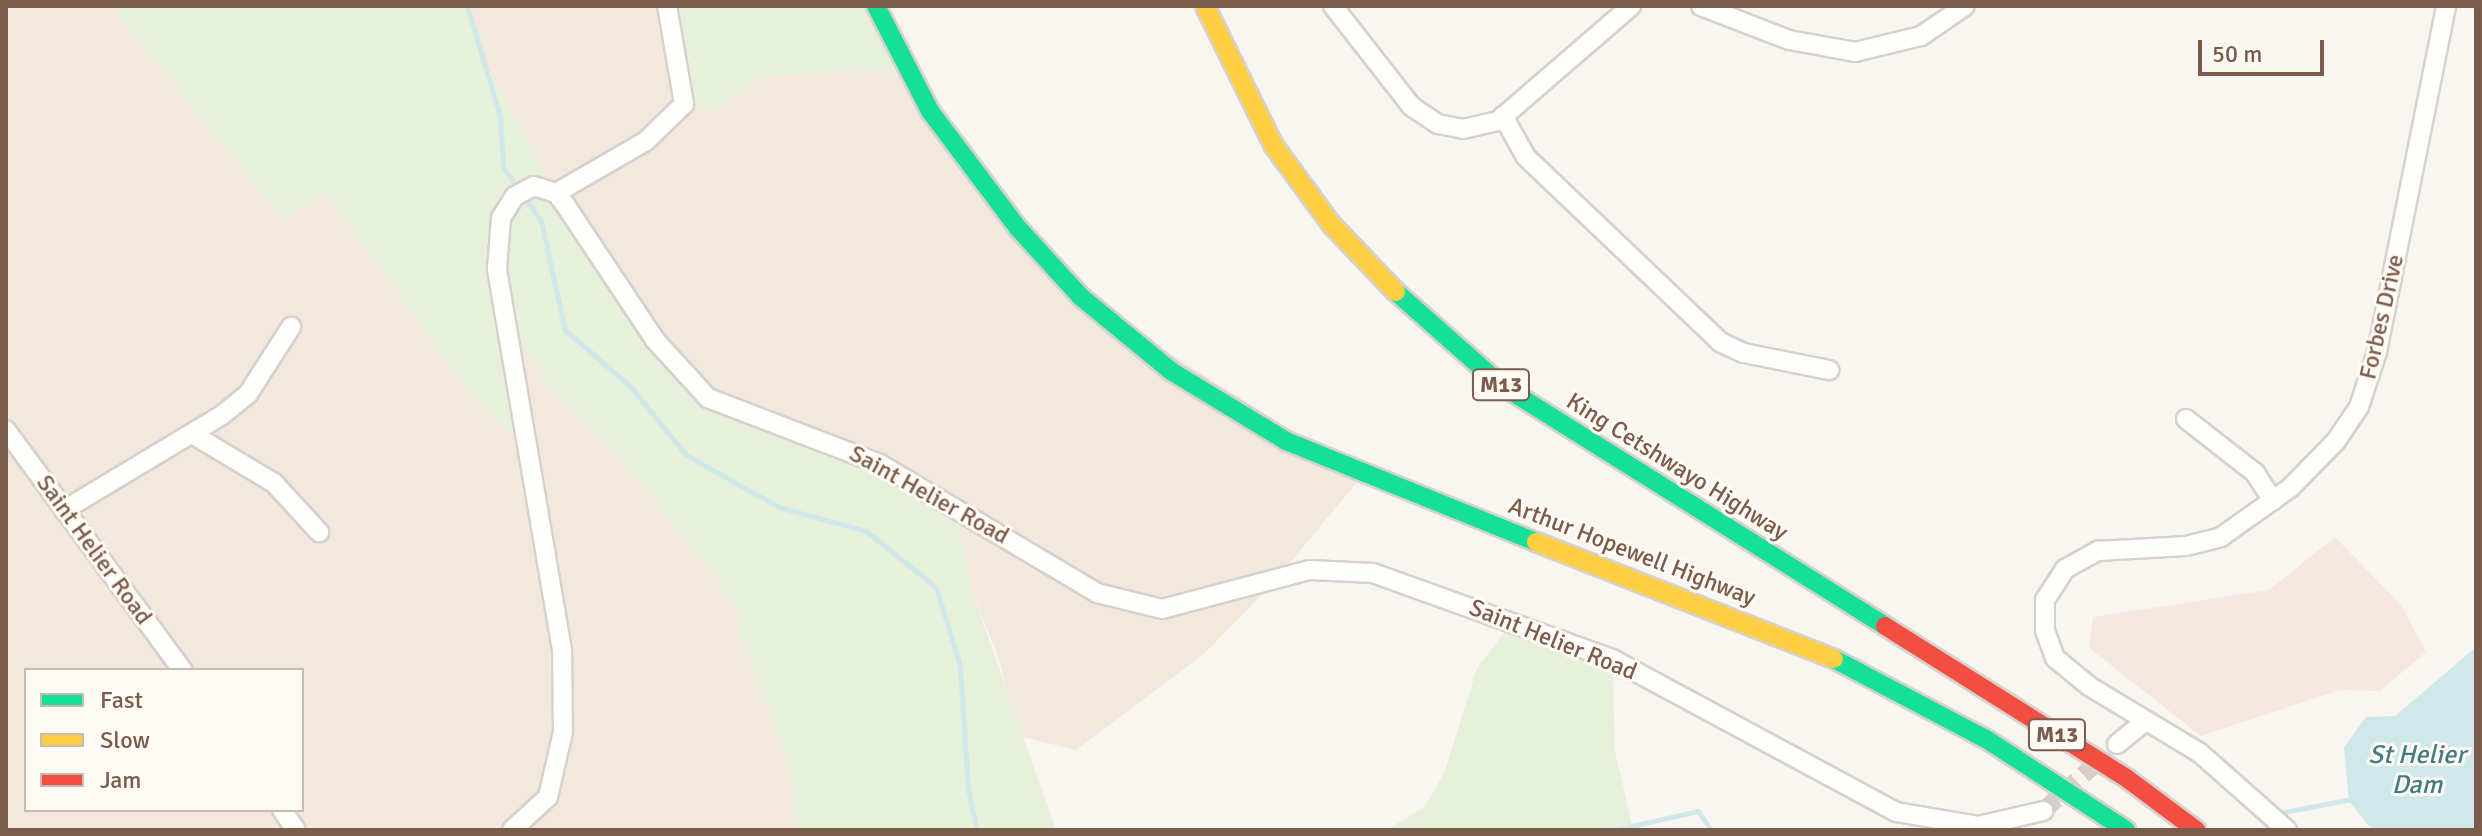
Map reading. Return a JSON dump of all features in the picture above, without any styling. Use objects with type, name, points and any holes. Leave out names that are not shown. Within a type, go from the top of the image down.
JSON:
[{"type":"highway","name":"Arthur Hopewell Highway","points":[[876,6],[938,123],[1018,228],[1081,297],[1171,371],[1286,441],[1362,476],[1752,623],[1882,681],[1986,739],[2126,830]]},
{"type":"highway","name":"King Cetshwayo Highway","points":[[1205,6],[1274,146],[1331,224],[1394,291],[1501,385],[2125,777],[2196,830]]},
{"type":"street","points":[[512,830],[541,809],[554,786],[564,681],[498,281],[498,239],[507,206],[524,188],[556,193],[646,141],[684,104],[667,6]]},
{"type":"street","points":[[1333,6],[1399,95],[1426,118],[1463,129],[1503,116],[1631,6]]},
{"type":"street","points":[[1701,6],[1789,40],[1855,52],[1921,36],[1965,6]]},
{"type":"street","name":"Forbes Drive","points":[[2145,721],[2055,658],[2043,612],[2050,588],[2065,569],[2098,551],[2201,544],[2273,501],[2336,441],[2372,373],[2446,6]]},
{"type":"street","points":[[1503,116],[1526,157],[1720,342],[1744,353],[1829,370]]},
{"type":"street","name":"Saint Helier Road","points":[[556,193],[655,340],[708,398],[891,470],[1097,593],[1162,609],[1310,570],[1373,573],[1612,659],[1896,812],[1978,826],[2043,811]]},
{"type":"street","points":[[64,510],[192,434],[248,394],[291,327]]},
{"type":"street","points":[[2186,419],[2255,473],[2273,501]]},
{"type":"street","name":"Saint Helier Road","points":[[6,430],[181,668]]},
{"type":"street","points":[[192,434],[274,483],[319,532]]},
{"type":"street","points":[[2117,744],[2145,721],[2200,753],[2287,830]]},
{"type":"street","points":[[283,812],[296,830]]},
{"type":"shaded area","points":[[6,6],[111,6],[282,218],[325,192],[476,402],[523,445],[501,305],[544,381],[624,462],[735,603],[741,637],[791,771],[796,830],[6,830]]},
{"type":"shaded area","points":[[467,6],[667,6],[709,112],[763,76],[906,69],[1081,297],[1362,476],[1276,580],[1206,652],[1076,750],[1018,736],[999,659],[974,597],[955,506],[708,398],[556,193],[485,63]]},
{"type":"shaded area","points":[[2335,537],[2401,605],[2426,652],[2380,691],[2340,690],[2201,736],[2089,648],[2093,617],[2269,590]]},
{"type":"green space","points":[[111,6],[467,6],[485,63],[556,193],[692,386],[955,506],[974,597],[1056,830],[796,830],[791,771],[741,637],[735,603],[624,462],[544,381],[503,308],[524,446],[476,402],[325,192],[283,219]]},
{"type":"green space","points":[[667,6],[876,6],[906,69],[763,76],[710,112],[684,104]]},
{"type":"green space","points":[[1513,621],[1612,659],[1615,751],[1633,830],[1386,830],[1425,807],[1445,771],[1477,668]]},
{"type":"water","name":"St Helier Dam","points":[[2476,647],[2476,830],[2372,830],[2349,801],[2344,747],[2366,717],[2395,716]]},
{"type":"waterway","points":[[467,6],[500,116],[503,167],[541,221],[565,330],[630,386],[686,455],[779,507],[866,531],[936,587],[960,666],[968,789],[977,830]]},
{"type":"waterway","points":[[2279,813],[2352,799]]},
{"type":"waterway","points":[[1614,830],[1698,811],[1711,830]]},
{"type":"tunnel","points":[[2043,811],[2104,756]]},
{"type":"traffic: fast","points":[[876,6],[930,111],[1018,228],[1081,297],[1171,371],[1286,441],[1536,542]]},
{"type":"traffic: fast","points":[[1396,292],[1501,385],[1885,626]]},
{"type":"traffic: fast","points":[[1834,659],[1986,739],[2126,830]]},
{"type":"traffic: slow","points":[[1205,6],[1274,146],[1331,224],[1396,292]]},
{"type":"traffic: slow","points":[[1536,542],[1834,659]]},
{"type":"traffic: jam","points":[[1885,626],[2125,777],[2196,830]]}]
